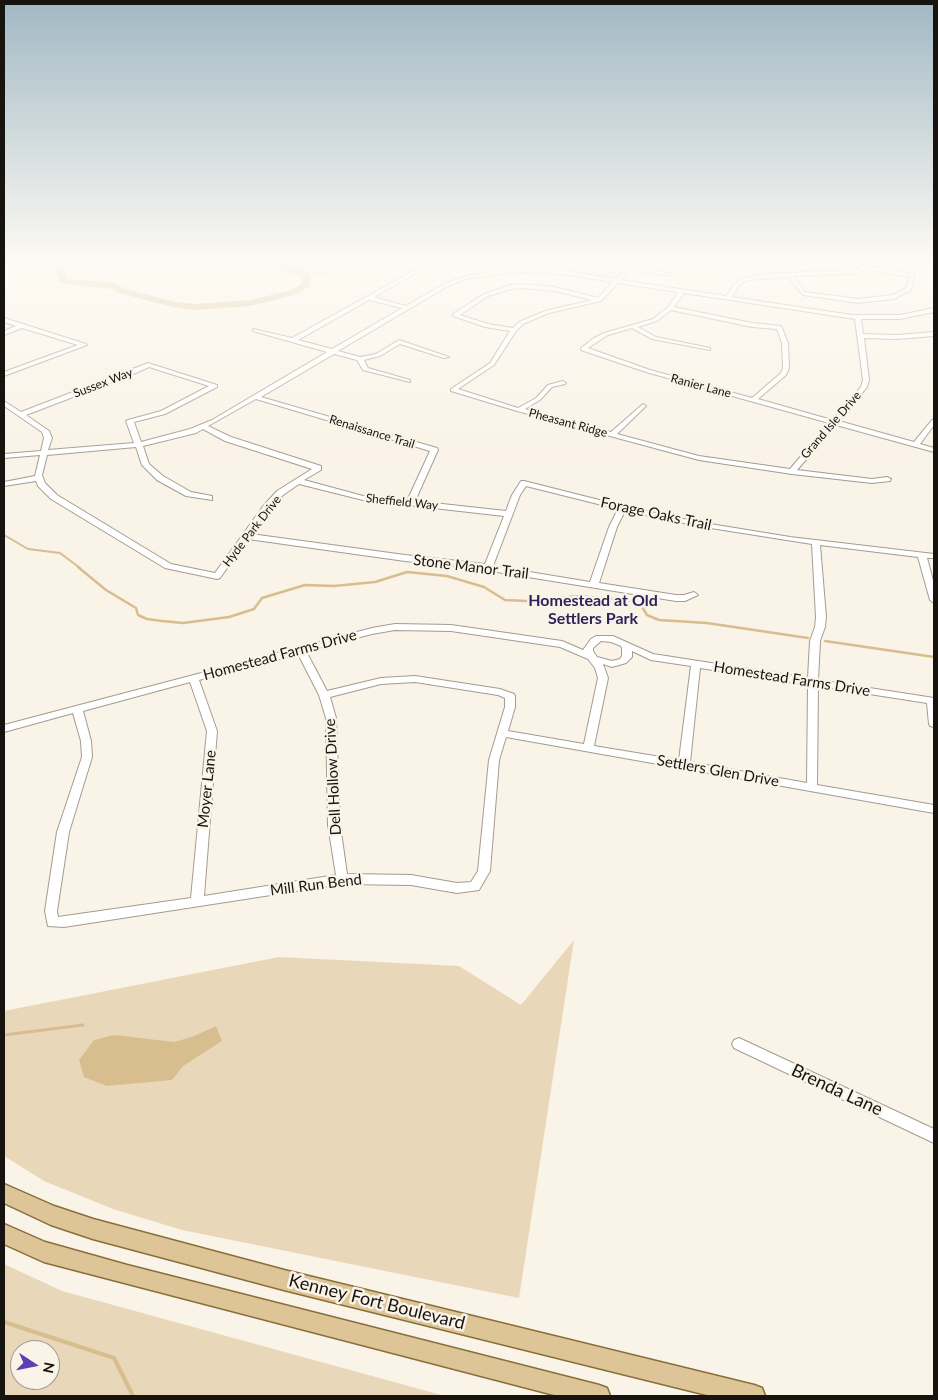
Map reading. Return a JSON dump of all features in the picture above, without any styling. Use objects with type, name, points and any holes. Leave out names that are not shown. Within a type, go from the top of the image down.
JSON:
[{"type":"main road","name":"Kenney Fort Boulevard","points":[[4,1193],[51,1214],[93,1229],[284,1280],[754,1396]]},
{"type":"main road","points":[[4,1234],[44,1252],[127,1275],[599,1396]]},
{"type":"street","points":[[4,374],[84,345],[29,328]]},
{"type":"street","points":[[294,340],[315,328]]},
{"type":"street","points":[[4,456],[137,446],[175,437],[204,426],[373,328]]},
{"type":"street","points":[[503,328],[514,330]]},
{"type":"street","name":"Ranier Lane","points":[[624,328],[596,338],[584,350],[648,371],[934,450]]},
{"type":"street","points":[[636,328],[654,338],[708,349]]},
{"type":"street","points":[[753,400],[784,374],[786,368],[785,343],[780,328]]},
{"type":"street","name":"Grand Isle Drive","points":[[792,472],[864,387],[866,380],[860,328]]},
{"type":"street","points":[[255,330],[360,359],[382,353],[399,342],[446,356]]},
{"type":"street","name":"Pheasant Ridge","points":[[514,330],[492,364],[453,390],[519,410],[699,458],[792,472],[872,481],[887,479]]},
{"type":"street","points":[[861,336],[897,337],[934,334]]},
{"type":"street","points":[[360,359],[365,369],[408,382]]},
{"type":"street","name":"Sussex Way","points":[[21,414],[148,365],[215,386],[169,410],[130,421],[137,446]]},
{"type":"street","points":[[519,410],[538,399],[550,386],[563,382]]},
{"type":"street","name":"Renaissance Trail","points":[[255,397],[434,450],[410,503]]},
{"type":"street","points":[[4,403],[45,431],[48,438],[40,463],[39,478],[4,484]]},
{"type":"street","points":[[612,435],[643,406]]},
{"type":"street","points":[[916,445],[934,421]]},
{"type":"street","name":"Hyde Park Drive","points":[[39,478],[41,484],[54,497],[168,566],[217,576],[267,507],[280,493],[318,468],[228,439],[204,426]]},
{"type":"street","points":[[137,446],[146,465],[160,478],[189,494],[209,498]]},
{"type":"street","name":"Sheffield Way","points":[[298,481],[350,496],[508,514]]},
{"type":"street","name":"Forage Oaks Trail","points":[[488,568],[516,495],[524,483],[623,508],[714,527],[816,543],[934,556]]},
{"type":"street","points":[[594,584],[613,527],[623,508]]},
{"type":"street","name":"Stone Manor Trail","points":[[247,536],[346,551],[488,568],[676,598],[694,595]]},
{"type":"street","points":[[812,787],[814,641],[820,627],[821,617],[816,543]]},
{"type":"street","points":[[922,555],[934,600]]},
{"type":"street","name":"Homestead Farms Drive","points":[[4,728],[372,631],[421,626],[450,628],[562,644],[613,638],[651,657],[933,701]]},
{"type":"street","points":[[588,748],[602,678],[600,668],[592,658],[588,648],[594,641]]},
{"type":"street","name":"Homestead Farms Drive","points":[[562,644],[606,664],[651,657]]},
{"type":"street","points":[[602,678],[627,657],[628,652],[624,644]]},
{"type":"street","name":"Dell Hollow Drive","points":[[301,650],[324,695],[332,727],[334,825],[342,879]]},
{"type":"street","points":[[684,765],[696,664]]},
{"type":"street","name":"Moyer Lane","points":[[194,678],[212,731],[197,902]]},
{"type":"street","name":"Mill Run Bend","points":[[77,709],[86,742],[87,757],[64,832],[51,910],[52,922],[342,879],[411,880],[457,888],[474,887],[484,871],[494,760],[511,701],[510,696],[500,692],[405,679],[368,684],[324,695]]},
{"type":"street","points":[[933,701],[934,724]]},
{"type":"street","name":"Settlers Glen Drive","points":[[501,733],[934,808]]},
{"type":"street","name":"Brenda Lane","points":[[740,1044],[934,1136]]},
{"type":"shaded area","points":[[574,940],[519,1298],[182,1230],[113,1209],[44,1181],[4,1156],[4,1011],[279,957],[459,966],[521,1005]]},
{"type":"shaded area","points":[[216,1026],[222,1041],[183,1066],[172,1080],[107,1086],[84,1077],[79,1060],[94,1040],[114,1035],[174,1042],[192,1037]]},
{"type":"shaded area","points":[[4,1264],[62,1291],[445,1396],[4,1396]]},
{"type":"waterway","points":[[4,535],[28,549],[60,553],[80,568]]},
{"type":"waterway","points":[[78,567],[106,590],[136,608],[138,615],[147,619],[162,621],[183,623],[229,617],[254,609],[262,598],[305,585],[334,586],[375,582],[407,572],[447,576],[484,587],[505,600],[527,601],[579,596],[633,601],[641,605],[647,615],[659,620],[707,623],[808,638]]},
{"type":"waterway","points":[[825,641],[934,657]]},
{"type":"waterway","points":[[4,1035],[83,1025]]},
{"type":"waterway","points":[[4,1322],[114,1358],[133,1396]]},
{"type":"district","name":"Homestead at Old Settlers Park","points":[[593,610]]}]
